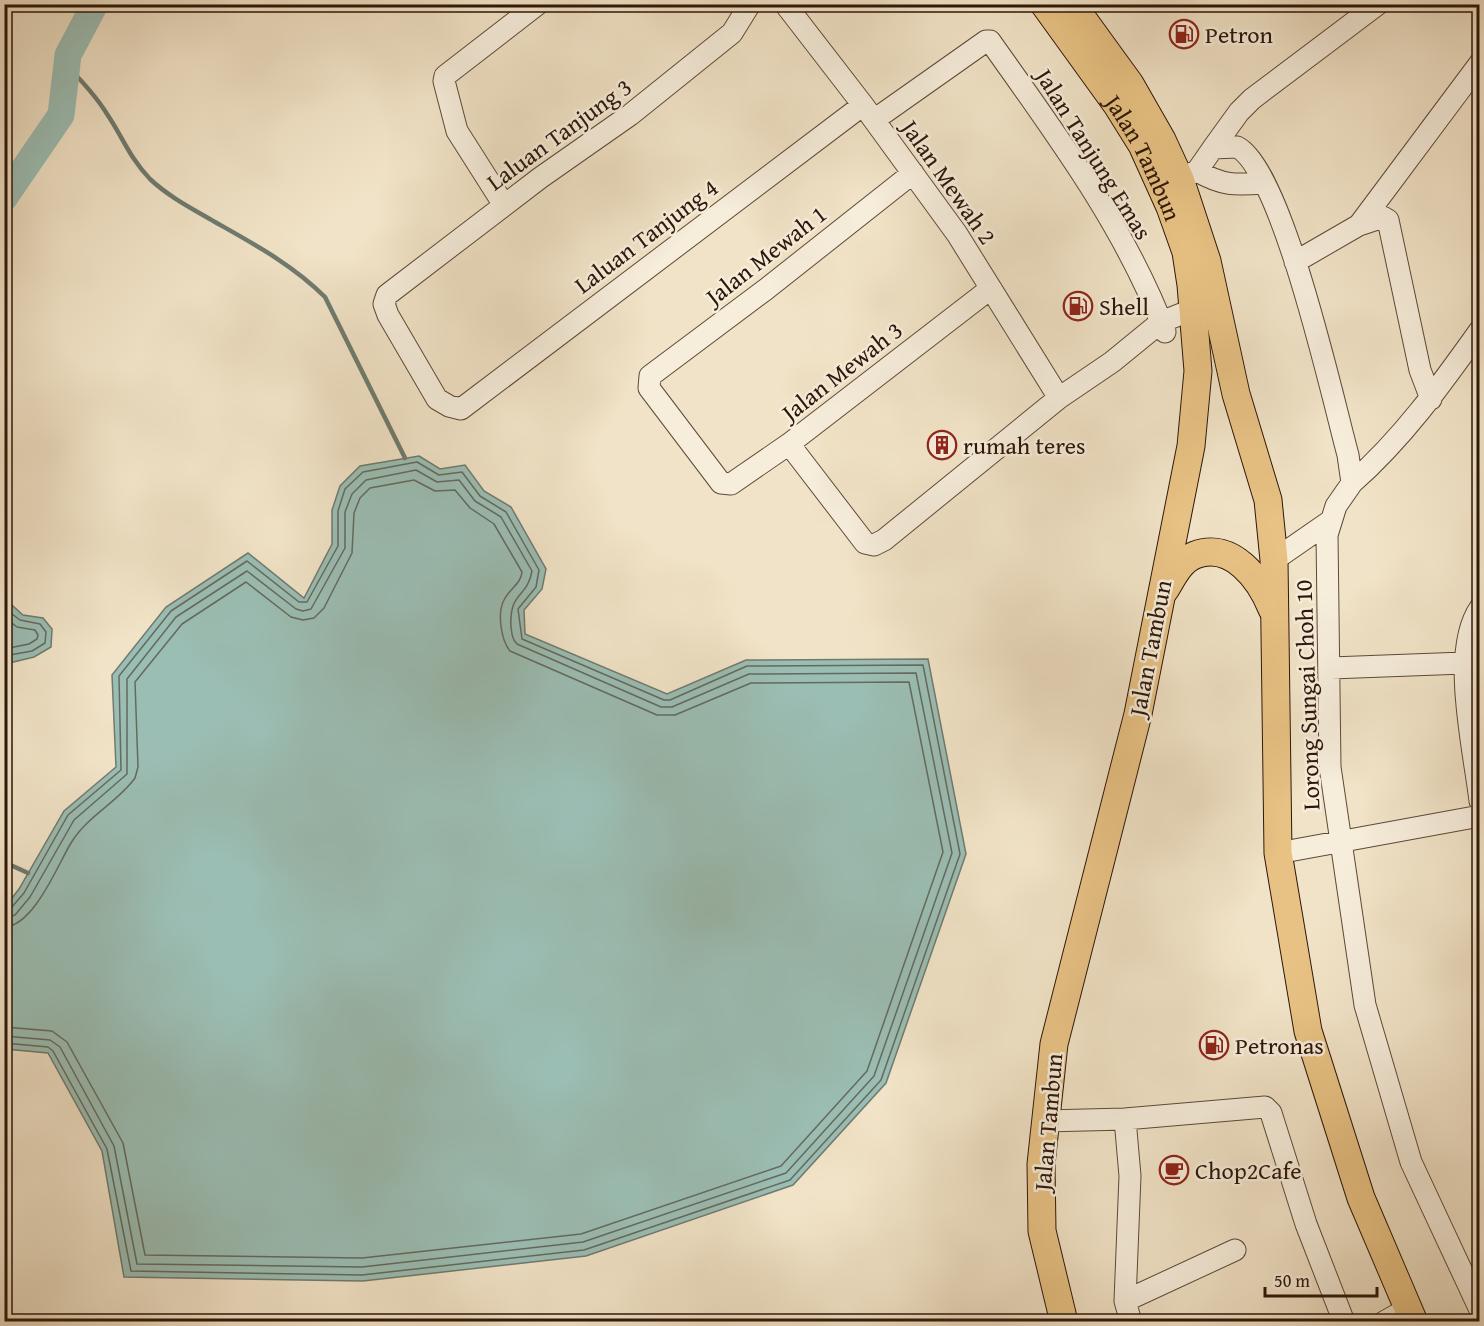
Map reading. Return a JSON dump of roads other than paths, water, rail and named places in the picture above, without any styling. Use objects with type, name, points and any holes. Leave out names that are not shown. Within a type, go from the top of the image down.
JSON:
[{"type":"main road","name":"Jalan Tambun","points":[[1054,6],[1130,84],[1162,140],[1188,175],[1190,207],[1207,261],[1236,394],[1268,500],[1274,561],[1278,853],[1308,1031],[1361,1198],[1410,1315]]},
{"type":"main road","name":"Jalan Tambun","points":[[1054,6],[1142,145],[1170,207],[1186,252],[1195,321],[1198,371],[1191,446],[1138,714],[1054,1044],[1041,1164],[1042,1231],[1064,1322]]},
{"type":"main road","points":[[1161,596],[1185,562],[1195,555],[1216,553],[1236,561],[1257,579],[1275,617]]},
{"type":"street","points":[[504,205],[457,131],[444,84],[445,76],[538,4]]},
{"type":"street","name":"Laluan Tanjung 3","points":[[387,295],[504,205],[630,115],[732,33],[750,4]]},
{"type":"street","name":"Jalan Mewah 2","points":[[785,4],[869,113],[957,234],[1059,398]]},
{"type":"street","points":[[1188,175],[1252,99],[1378,4]]},
{"type":"street","name":"Laluan Tanjung 4","points":[[387,295],[384,304],[388,315],[437,399],[449,406],[461,409],[869,113],[988,40]]},
{"type":"street","name":"Jalan Tanjung Emas","points":[[988,40],[1080,170],[1113,224],[1160,328]]},
{"type":"street","points":[[1359,225],[1479,63]]},
{"type":"street","points":[[1213,148],[1228,146],[1243,150],[1255,163],[1264,183],[1295,262],[1348,455],[1352,483]]},
{"type":"street","name":"Jalan Mewah 1","points":[[721,483],[649,388],[650,376],[765,290],[913,173]]},
{"type":"street","points":[[1188,175],[1231,185],[1264,183]]},
{"type":"street","points":[[1295,262],[1359,225],[1383,217],[1388,220],[1420,370],[1431,399]]},
{"type":"street","name":"Jalan Mewah 3","points":[[721,483],[734,483],[789,444],[990,289]]},
{"type":"street","points":[[789,444],[865,543],[874,545],[884,540],[1059,398],[1160,328],[1195,321]]},
{"type":"street","name":"Lorong Sungai Choh 10","points":[[1479,330],[1431,399],[1394,444],[1352,483],[1336,506],[1329,522],[1330,767],[1339,842],[1365,1005],[1411,1162],[1479,1310]]},
{"type":"street","points":[[1274,561],[1329,522]]},
{"type":"street","points":[[1479,608],[1471,625],[1464,663],[1479,801]]},
{"type":"street","points":[[1330,668],[1464,663]]},
{"type":"street","points":[[1278,853],[1479,816]]},
{"type":"street","points":[[1045,1121],[1125,1119],[1265,1107],[1271,1113],[1306,1224],[1344,1322]]},
{"type":"street","points":[[1125,1119],[1130,1176],[1128,1311]]},
{"type":"street","points":[[1128,1311],[1235,1250]]},
{"type":"street","points":[[1384,1322],[1410,1315]]},
{"type":"water","points":[[419,456],[440,469],[465,465],[484,491],[511,507],[546,569],[542,589],[524,610],[525,634],[667,694],[746,660],[928,659],[966,854],[886,1083],[793,1185],[586,1256],[363,1281],[124,1277],[102,1151],[48,1053],[5,1049],[5,907],[19,889],[64,811],[116,767],[112,675],[166,607],[248,553],[304,598],[332,544],[332,510],[340,486],[360,466]]},
{"type":"water","points":[[4,598],[23,615],[43,618],[52,629],[51,647],[34,657],[5,664]]},
{"type":"waterway","points":[[4,198],[61,115],[68,55],[95,4]]},
{"type":"waterway","points":[[66,65],[98,101],[132,156],[150,179],[181,202],[286,265],[325,297],[405,458]]},
{"type":"waterway","points":[[4,862],[28,873]]},
{"type":"place","name":"Petron","points":[[1184,34]]},
{"type":"place","name":"Shell","points":[[1078,306]]},
{"type":"place","name":"rumah teres","points":[[942,445]]},
{"type":"place","name":"Petronas","points":[[1214,1045]]},
{"type":"place","name":"Chop2Cafe","points":[[1174,1170]]}]
